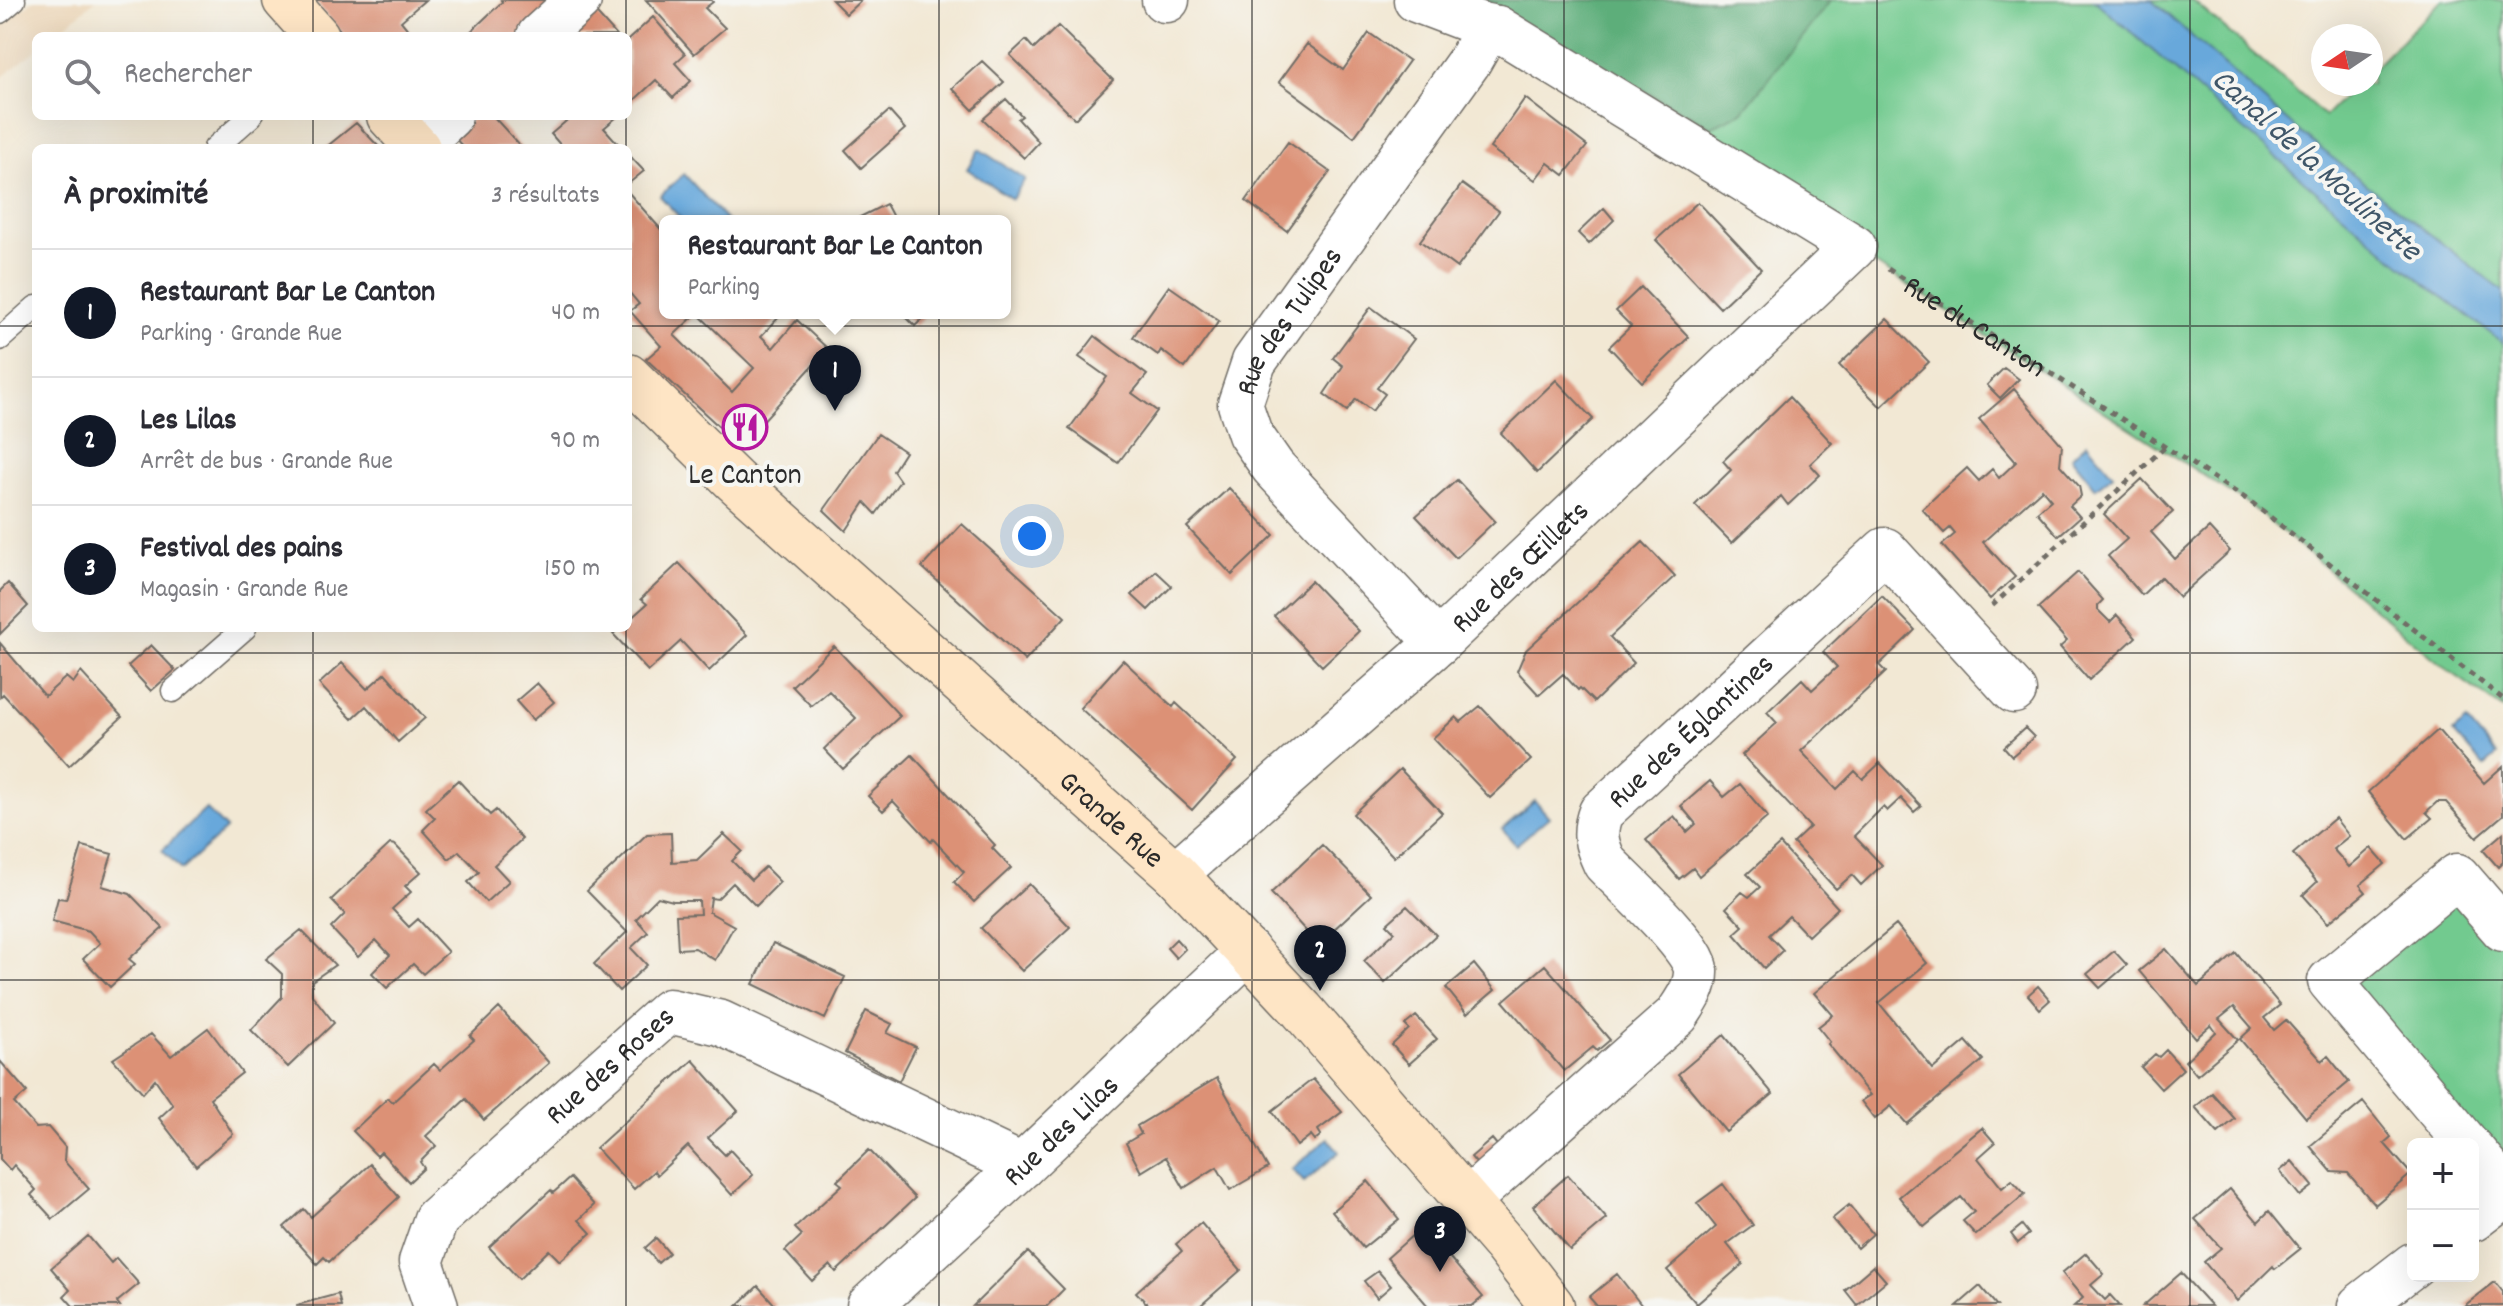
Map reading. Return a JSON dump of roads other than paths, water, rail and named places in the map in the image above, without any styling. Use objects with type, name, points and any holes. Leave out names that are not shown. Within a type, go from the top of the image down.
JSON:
[{"type":"street","points":[[285,0],[313,32]]},
{"type":"street","points":[[543,32],[579,0]]},
{"type":"street","points":[[1416,0],[1497,28]]},
{"type":"street","name":"Rue des Œillets","points":[[1175,874],[1438,643],[1854,247],[1497,28]]},
{"type":"street","name":"Rue des Tulipes","points":[[1438,643],[1273,467],[1250,434],[1240,404],[1254,362],[1480,42],[1497,28]]},
{"type":"street","points":[[393,120],[414,144]]},
{"type":"street","points":[[422,144],[446,120]]},
{"type":"street","name":"Grande Rue","points":[[632,380],[734,480],[1175,874],[1302,1010],[1506,1246],[1552,1306]]},
{"type":"street","name":"Rue des Églantines","points":[[1467,1201],[1677,1015],[1692,991],[1697,968],[1687,947],[1605,863],[1597,846],[1594,828],[1601,812],[1885,550],[2014,691]]},
{"type":"street","points":[[2462,1138],[2330,981],[2457,876],[2503,929]]},
{"type":"street","name":"Rue des Lilas","points":[[869,1306],[1022,1166],[1248,951]]},
{"type":"street","name":"Rue des Roses","points":[[436,1306],[421,1262],[436,1219],[669,1011],[721,1023],[1022,1166]]},
{"type":"street","points":[[2479,1158],[2503,1187]]},
{"type":"street","points":[[2479,1214],[2503,1196]]},
{"type":"street","points":[[2360,1306],[2407,1270]]},
{"type":"lane","points":[[0,12],[14,0]]},
{"type":"lane","points":[[220,144],[246,120]]},
{"type":"lane","points":[[0,339],[32,311]]},
{"type":"lane","points":[[173,691],[240,632]]},
{"type":"water","name":"Canal de la Moulinette","points":[[2094,0],[2151,0],[2302,134],[2503,291],[2503,343],[2401,265]]},
{"type":"water","points":[[979,149],[1025,179],[1012,199],[967,169]]},
{"type":"water","points":[[684,174],[722,215],[677,215],[660,196]]},
{"type":"water","points":[[2087,443],[2113,474],[2096,488],[2071,457]]},
{"type":"water","points":[[2467,721],[2497,756],[2484,767],[2453,732]]},
{"type":"water","points":[[1535,801],[1549,817],[1516,845],[1502,829]]},
{"type":"water","points":[[206,809],[226,829],[181,870],[162,850]]},
{"type":"water","points":[[1328,1138],[1339,1152],[1304,1182],[1292,1169]]},
{"type":"place","name":"Restaurant Bar Le Canton","points":[[835,411]]},
{"type":"place","name":"Le Canton","points":[[745,427]]},
{"type":"place","name":"Les Lilas","points":[[1320,991]]},
{"type":"place","name":"Festival des pains","points":[[1440,1272]]}]
